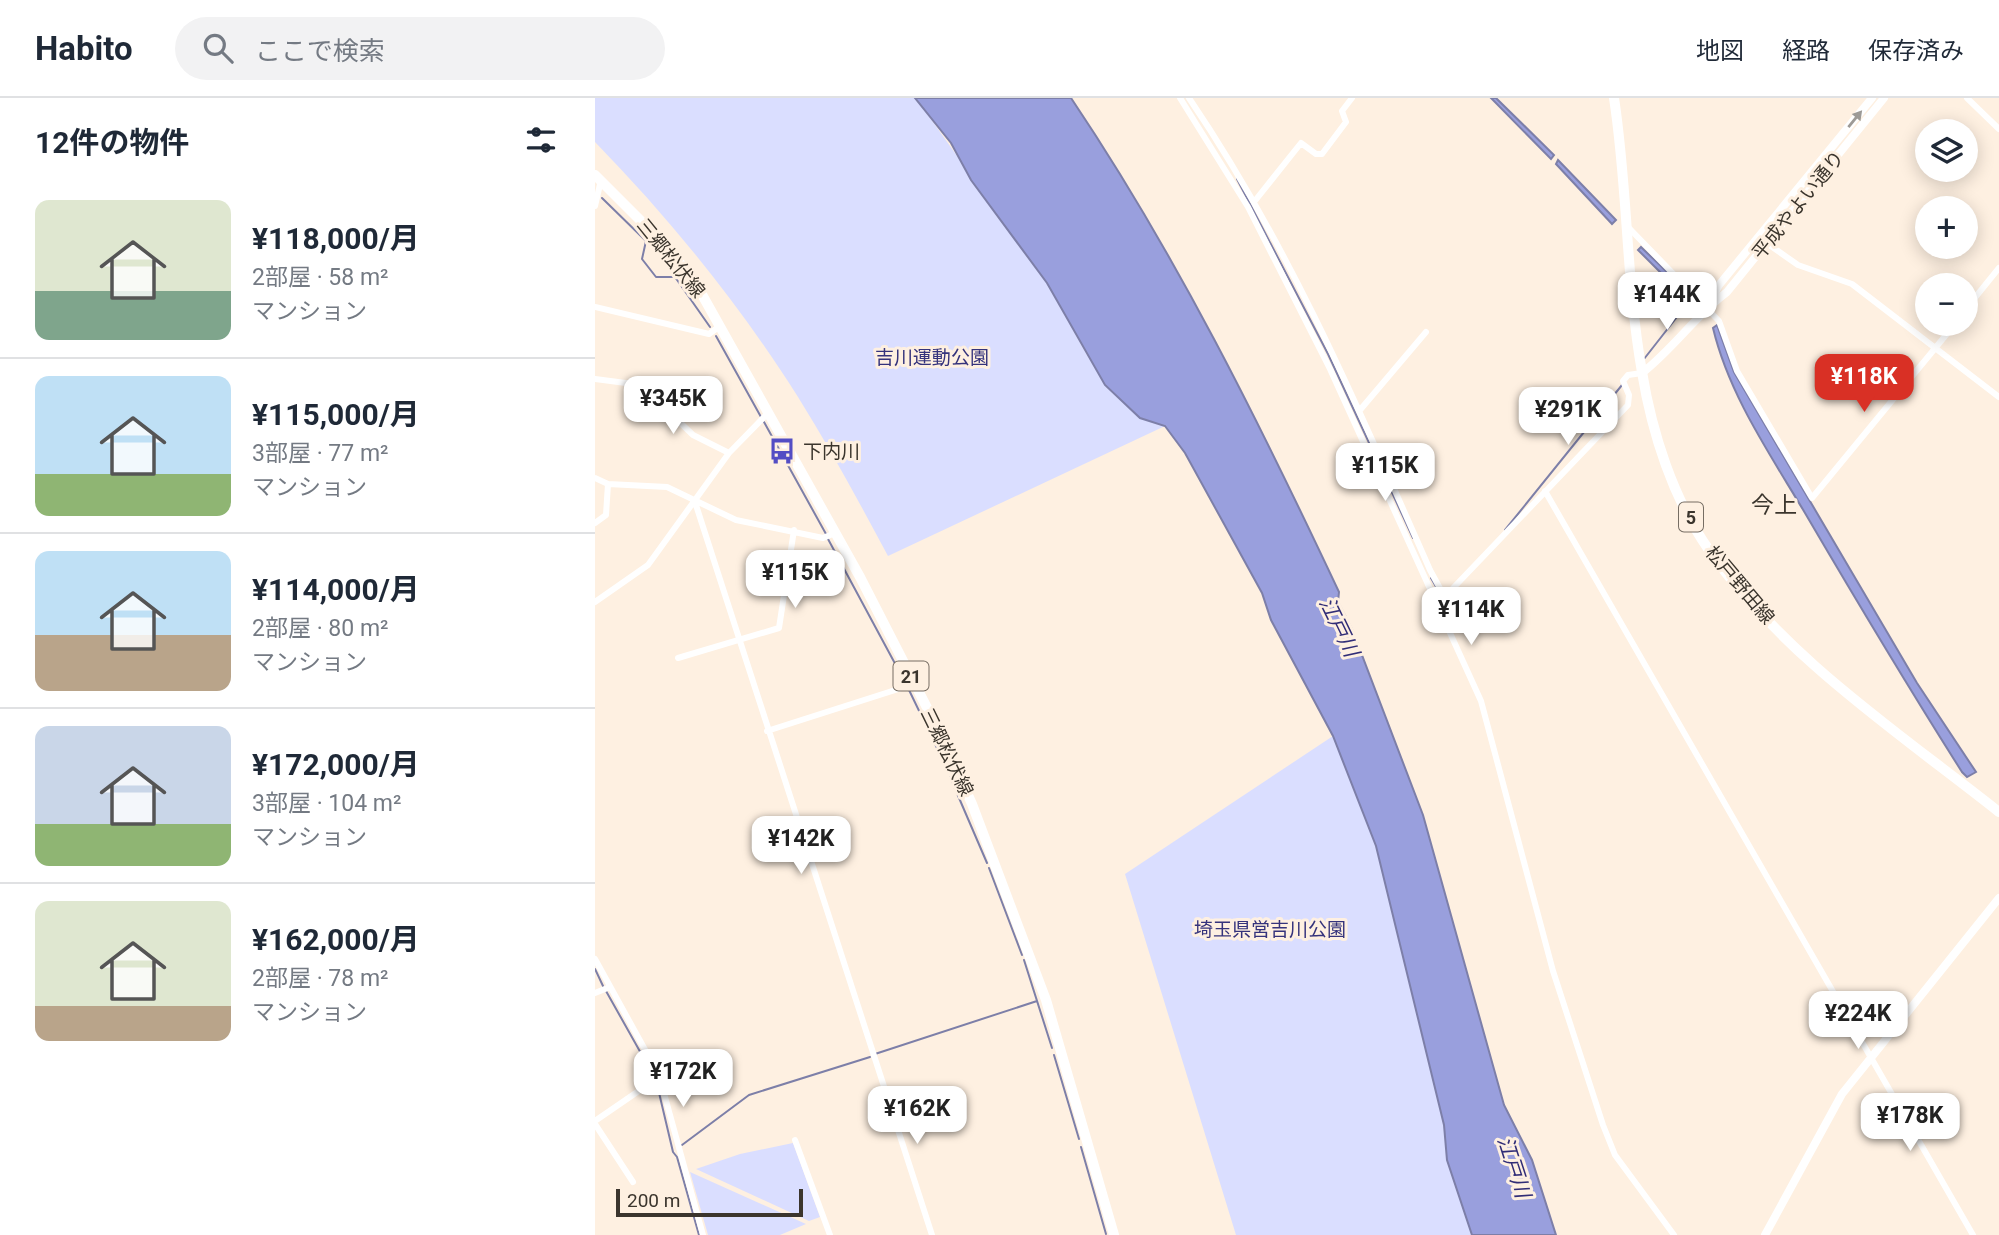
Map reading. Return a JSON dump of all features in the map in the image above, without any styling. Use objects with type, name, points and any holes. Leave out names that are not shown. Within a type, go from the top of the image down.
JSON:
[{"type":"main road","name":"松戸野田線","points":[[1614,98],[1642,373],[1654,425],[1678,492],[1707,548],[1743,594],[1831,679],[1999,812]]},
{"type":"main road","name":"三郷松伏線","points":[[598,177],[667,247],[695,282],[721,326],[763,418],[942,737],[972,804],[1027,943],[1061,1048],[1114,1235]]},
{"type":"street","points":[[1180,98],[1248,207],[1330,369],[1485,713],[1553,971],[1603,1125],[1623,1167],[1674,1235]]},
{"type":"street","points":[[1189,98],[1255,202],[1360,410],[1430,570],[1441,592],[1447,596]]},
{"type":"street","points":[[1248,207],[1255,202],[1301,143],[1316,154],[1322,154],[1346,122],[1342,111],[1352,98]]},
{"type":"street","name":"平成やよい通り","points":[[1707,307],[1719,285],[1872,98]]},
{"type":"street","name":"平成やよい通り","points":[[1642,373],[1666,354],[1707,307],[1727,292],[1884,98]]},
{"type":"street","points":[[1967,98],[1999,129]]},
{"type":"street","points":[[595,206],[598,177]]},
{"type":"street","points":[[1627,226],[1719,321],[1737,371],[1812,498],[1945,336]]},
{"type":"street","points":[[1768,244],[1798,265],[1852,284],[1999,397]]},
{"type":"street","points":[[1978,294],[1999,268]]},
{"type":"street","points":[[595,307],[709,334],[721,326]]},
{"type":"street","points":[[1360,410],[1426,332]]},
{"type":"street","points":[[1436,606],[1628,405],[1629,395],[1623,381],[1628,375],[1642,373]]},
{"type":"street","points":[[595,379],[641,385],[693,435],[729,453]]},
{"type":"street","points":[[595,602],[648,565],[729,453],[763,418]]},
{"type":"street","points":[[595,477],[608,484],[667,487],[736,520],[830,535]]},
{"type":"street","points":[[595,523],[606,515],[608,484]]},
{"type":"street","points":[[1545,491],[1973,1235]]},
{"type":"street","points":[[695,502],[932,1235]]},
{"type":"street","points":[[678,657],[779,628],[794,530]]},
{"type":"street","points":[[767,731],[914,684]]},
{"type":"street","points":[[1765,1235],[1831,1111],[1999,898]]},
{"type":"street","points":[[595,959],[659,1074],[703,1235]]},
{"type":"street","points":[[595,993],[610,987]]},
{"type":"street","points":[[633,1182],[595,1123],[643,1088]]},
{"type":"street","points":[[795,1140],[830,1235]]},
{"type":"green space","name":"吉川運動公園","points":[[595,98],[916,98],[1047,283],[1087,355],[1140,418],[1165,426],[888,556],[810,416],[753,329],[651,202],[595,142]]},
{"type":"green space","name":"埼玉県営吉川公園","points":[[1333,736],[1376,847],[1474,1235],[1236,1235],[1125,874]]},
{"type":"green space","points":[[793,1143],[820,1217],[809,1221],[696,1169],[740,1154]]},
{"type":"green space","points":[[690,1172],[806,1224],[780,1235],[708,1235]]},
{"type":"water","name":"江戸川","points":[[915,98],[1071,98],[1181,278],[1247,402],[1339,592],[1338,602],[1352,629],[1423,815],[1504,1105],[1532,1160],[1556,1235],[1472,1235],[1447,1160],[1444,1125],[1376,846],[1333,736],[1271,620],[1262,593],[1185,453],[1165,426],[1140,418],[1105,385],[1047,283],[971,180],[951,143]]},
{"type":"water","points":[[1491,98],[1496,98],[1554,155],[1551,159]]},
{"type":"water","points":[[1558,160],[1616,220],[1612,224],[1556,164]]},
{"type":"water","points":[[1641,247],[1693,297],[1689,301],[1638,250]]},
{"type":"water","points":[[1717,325],[1734,372],[1917,683],[1976,772],[1967,777],[1962,772],[1765,446],[1729,377],[1713,328]]},
{"type":"waterway","points":[[1237,179],[1328,354],[1413,538]]},
{"type":"waterway","points":[[602,198],[646,241],[642,259],[656,277],[675,277],[710,327]]},
{"type":"waterway","points":[[1644,359],[1691,299]]},
{"type":"waterway","points":[[716,336],[761,417]]},
{"type":"waterway","points":[[1505,530],[1622,385]]},
{"type":"waterway","points":[[764,422],[826,534]]},
{"type":"waterway","points":[[828,539],[906,684]]},
{"type":"waterway","points":[[1431,578],[1442,597]]},
{"type":"waterway","points":[[909,690],[949,773]]},
{"type":"waterway","points":[[950,777],[987,863]]},
{"type":"waterway","points":[[989,868],[1022,955]]},
{"type":"waterway","points":[[1024,960],[1052,1048]]},
{"type":"waterway","points":[[595,969],[603,986]]},
{"type":"waterway","points":[[606,991],[656,1080],[673,1152],[677,1157],[699,1235]]},
{"type":"waterway","points":[[875,1054],[1037,1001]]},
{"type":"waterway","points":[[1054,1055],[1079,1139]]},
{"type":"waterway","points":[[682,1145],[749,1095],[870,1057]]},
{"type":"waterway","points":[[1081,1147],[1106,1234]]},
{"type":"place","name":"下内川","points":[[782,451]]},
{"type":"district","name":"今上","points":[[1774,505]]}]
